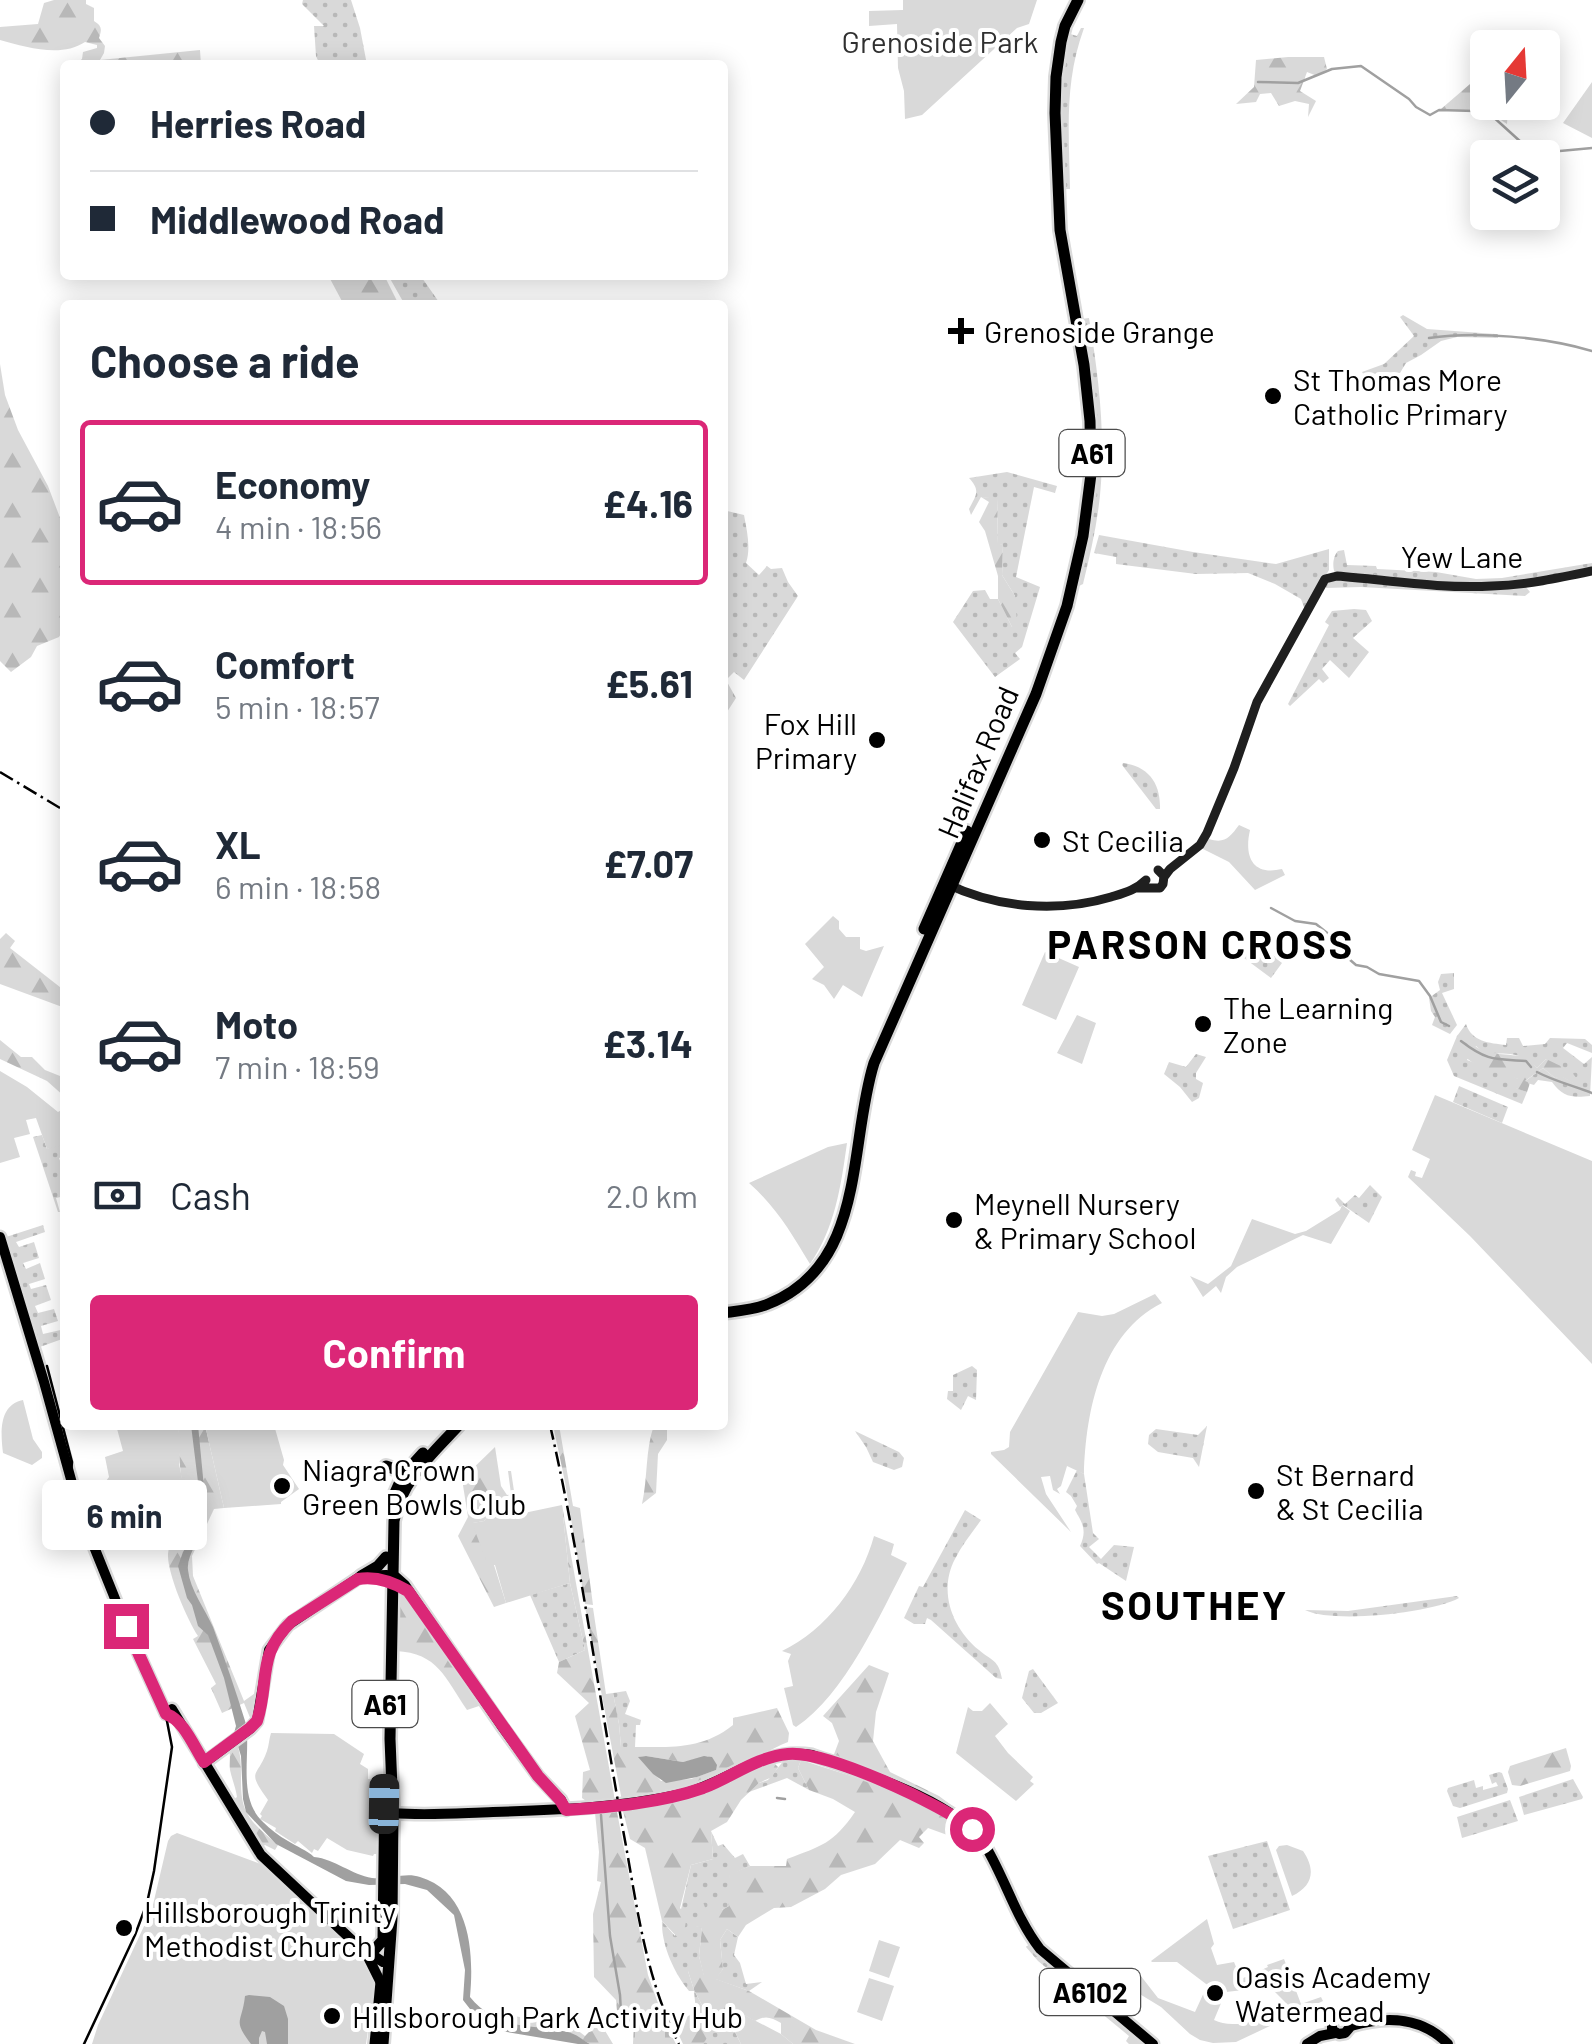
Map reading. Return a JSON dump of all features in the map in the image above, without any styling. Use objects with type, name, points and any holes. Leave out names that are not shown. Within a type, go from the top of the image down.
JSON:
[{"type":"highway","name":"Halifax Road","points":[[728,1309],[771,1297],[792,1285],[827,1246],[838,1218],[855,1146],[856,1100],[868,1059],[1038,684],[1067,606],[1092,474],[1087,382],[1066,274],[1056,182],[1058,66],[1065,26],[1078,0]]},
{"type":"highway","name":"A61","points":[[390,1579],[386,1557],[388,1514],[403,1479],[446,1430]]},
{"type":"highway","name":"A61","points":[[383,2044],[388,1869],[394,1820],[390,1579],[394,1521],[403,1479],[454,1430]]},
{"type":"highway","points":[[386,1466],[400,1470],[403,1479]]},
{"type":"highway","points":[[359,1578],[386,1557]]},
{"type":"highway","name":"A61","points":[[388,1869],[384,1852],[394,1820]]},
{"type":"highway","name":"A61","points":[[375,2044],[386,1966],[383,1940],[387,1926]]},
{"type":"highway","points":[[364,1950],[375,1949],[383,1940]]},
{"type":"main road","name":"Yew Lane","points":[[1164,872],[1196,848],[1207,833],[1256,702],[1321,584],[1330,576],[1490,587],[1592,571]]},
{"type":"main road","points":[[948,885],[1008,903],[1043,906],[1094,902],[1148,884],[1157,889],[1162,886],[1164,872],[1148,872],[1148,884]]},
{"type":"main road","points":[[0,1237],[80,1512],[153,1684],[259,1849],[364,1950],[386,1966]]},
{"type":"main road","points":[[204,1762],[250,1728],[259,1716],[267,1658],[274,1641],[292,1621],[359,1578],[390,1579],[402,1582],[566,1810]]},
{"type":"main road","points":[[211,1775],[220,1750]]},
{"type":"main road","name":"A6102","points":[[394,1820],[620,1806],[685,1793],[756,1761],[797,1753],[812,1755],[936,1805],[972,1829],[1040,1950],[1154,2044]]},
{"type":"main road","points":[[364,1950],[381,1983]]},
{"type":"main road","points":[[1307,2044],[1332,2029],[1336,2015],[1342,2014],[1354,2022],[1414,2022],[1434,2031],[1448,2044]]},
{"type":"main road","points":[[1332,2029],[1345,2033],[1354,2022]]},
{"type":"green space","points":[[86,0],[94,8],[94,21],[100,26],[99,38],[105,46],[100,60],[81,60],[83,52],[97,48],[85,42],[54,50],[0,40],[0,27],[38,24],[44,3]]},
{"type":"green space","points":[[303,0],[351,0],[366,60],[318,60],[314,26],[324,26],[302,4]]},
{"type":"green space","name":"Grenoside Park","points":[[903,0],[1037,0],[1029,24],[1017,28],[922,115],[905,119],[897,24],[869,26],[869,11],[903,10]]},
{"type":"green space","points":[[1081,28],[1069,107],[1070,189],[1060,189],[1060,81],[1067,33],[1077,36]]},
{"type":"green space","points":[[200,50],[201,60],[100,60]]},
{"type":"green space","points":[[1324,57],[1327,69],[1317,76],[1307,72],[1300,91],[1316,101],[1308,117],[1309,104],[1295,101],[1279,106],[1271,93],[1260,94],[1256,102],[1236,104],[1254,87],[1256,60]]},
{"type":"green space","points":[[1592,82],[1592,138],[1563,123]]},
{"type":"green space","points":[[1470,84],[1470,111],[1441,109]]},
{"type":"green space","points":[[331,280],[386,280],[396,300],[341,300]]},
{"type":"green space","points":[[391,280],[424,280],[438,300],[402,300]]},
{"type":"green space","points":[[1403,315],[1427,329],[1498,334],[1498,338],[1457,337],[1441,341],[1406,363],[1400,373],[1364,375],[1362,372],[1384,364],[1414,336],[1400,317]]},
{"type":"green space","points":[[1089,318],[1100,400],[1102,462],[1094,534],[1083,584],[1079,586],[1076,584],[1093,490],[1081,319]]},
{"type":"green space","points":[[0,364],[5,395],[18,430],[60,518],[60,635],[37,646],[31,657],[11,672],[0,661]]},
{"type":"green space","points":[[1007,472],[1057,486],[1055,493],[1034,487],[1016,577],[1040,587],[1022,647],[1015,653],[1020,659],[995,677],[953,622],[973,591],[985,590],[990,599],[998,599],[1012,627],[1015,596],[1002,575],[1003,545],[997,544],[998,499],[981,497],[971,515],[969,509],[976,493],[969,478]]},
{"type":"green space","points":[[981,497],[998,498],[997,543],[1003,545],[1002,575],[1015,596],[1017,623],[1012,627],[998,599],[998,576],[979,522],[989,502]]},
{"type":"green space","points":[[728,511],[744,515],[746,563],[759,575],[767,566],[782,568],[798,596],[744,680],[734,672],[728,678]]},
{"type":"green space","points":[[1099,535],[1276,564],[1329,549],[1329,570],[1305,610],[1301,599],[1248,573],[1196,574],[1116,564],[1116,557],[1094,553]]},
{"type":"green space","points":[[1344,550],[1347,565],[1476,579],[1592,563],[1592,568],[1533,580],[1461,584],[1335,573],[1335,556]]},
{"type":"green space","points":[[1333,579],[1526,587],[1530,592],[1525,596],[1326,588]]},
{"type":"green space","points":[[1366,610],[1372,621],[1353,638],[1369,652],[1349,678],[1330,660],[1322,669],[1329,678],[1323,683],[1319,679],[1290,706],[1332,611]]},
{"type":"green space","points":[[728,684],[736,698],[728,710]]},
{"type":"green space","points":[[1123,763],[1151,777],[1160,809],[1156,809]]},
{"type":"green space","points":[[1239,825],[1250,830],[1248,848],[1252,862],[1264,870],[1282,869],[1285,875],[1255,890],[1229,862],[1201,848],[1209,839],[1227,838]]},
{"type":"green space","points":[[833,916],[846,937],[860,937],[860,949],[884,946],[862,997],[843,985],[834,999],[824,985],[812,979],[824,967],[805,944]]},
{"type":"green space","points":[[6,933],[15,941],[10,948],[60,987],[60,1006],[0,984],[0,939]]},
{"type":"green space","points":[[1257,941],[1282,963],[1271,978],[1240,955]]},
{"type":"green space","points":[[1045,952],[1079,967],[1056,1020],[1022,1005]]},
{"type":"green space","points":[[1454,973],[1454,989],[1442,993],[1457,1025],[1450,1034],[1432,1025],[1435,1017],[1429,998],[1440,990],[1441,974]]},
{"type":"green space","points":[[1077,1015],[1096,1023],[1082,1064],[1057,1053]]},
{"type":"green space","points":[[1466,1024],[1477,1038],[1506,1045],[1507,1038],[1519,1038],[1523,1046],[1545,1044],[1550,1038],[1585,1039],[1592,1045],[1592,1053],[1567,1043],[1563,1048],[1584,1064],[1592,1057],[1590,1096],[1568,1095],[1552,1082],[1524,1082],[1543,1068],[1555,1078],[1561,1076],[1574,1083],[1546,1059],[1537,1068],[1520,1056],[1485,1054],[1476,1046],[1467,1060],[1519,1079],[1516,1088],[1527,1092],[1522,1104],[1454,1076],[1447,1060]]},
{"type":"green space","points":[[0,1040],[21,1057],[32,1057],[45,1070],[60,1076],[60,1093],[47,1081],[0,1059]]},
{"type":"green space","points":[[1464,1042],[1488,1052],[1532,1058],[1537,1068],[1546,1059],[1571,1071],[1577,1079],[1575,1084],[1555,1078],[1543,1068],[1525,1081],[1530,1083],[1527,1092],[1515,1088],[1518,1079],[1468,1059],[1459,1046]]},
{"type":"green space","points":[[1196,1054],[1206,1057],[1196,1073],[1196,1079],[1203,1083],[1199,1098],[1192,1102],[1164,1074],[1169,1062],[1186,1067]]},
{"type":"green space","points":[[0,1071],[60,1111],[60,1146],[47,1149],[36,1118],[26,1120],[30,1134],[14,1138],[20,1157],[0,1163]]},
{"type":"green space","points":[[1459,1086],[1508,1107],[1502,1123],[1453,1102]]},
{"type":"green space","points":[[1435,1095],[1592,1161],[1592,1364],[1408,1177],[1411,1170],[1422,1178],[1430,1159],[1412,1150]]},
{"type":"green space","points":[[42,1135],[47,1149],[60,1142],[60,1197],[56,1198],[60,1212],[58,1212],[33,1137]]},
{"type":"green space","points":[[847,1143],[831,1221],[810,1264],[776,1211],[749,1183],[828,1147]]},
{"type":"green space","points":[[1370,1185],[1382,1197],[1369,1223],[1335,1200],[1338,1197],[1345,1204],[1355,1195],[1359,1198]]},
{"type":"green space","points":[[1342,1205],[1350,1211],[1331,1244],[1303,1235],[1237,1267],[1226,1277],[1221,1293],[1216,1286],[1203,1297],[1190,1276],[1208,1284],[1231,1266],[1252,1219],[1295,1234],[1306,1231]]},
{"type":"green space","points":[[43,1225],[45,1232],[16,1242],[19,1247],[34,1242],[39,1258],[23,1263],[26,1269],[40,1263],[45,1279],[29,1284],[31,1289],[46,1285],[51,1300],[35,1306],[38,1313],[54,1309],[58,1321],[41,1326],[43,1334],[60,1330],[60,1340],[37,1348],[6,1237]]},
{"type":"green space","points":[[1155,1294],[1162,1303],[1124,1334],[1101,1376],[1088,1425],[1084,1474],[1067,1466],[1057,1489],[1060,1494],[1053,1490],[1050,1476],[1041,1477],[1046,1494],[1071,1532],[991,1452],[1009,1447],[1010,1432],[1078,1312],[1114,1314]]},
{"type":"green space","points":[[972,1366],[977,1370],[976,1400],[968,1396],[961,1410],[947,1399],[948,1391],[953,1391],[953,1375]]},
{"type":"green space","points":[[23,1400],[33,1439],[42,1452],[42,1458],[32,1465],[3,1453],[6,1413]]},
{"type":"green space","points":[[1207,1426],[1199,1467],[1193,1458],[1158,1452],[1148,1444],[1149,1435],[1156,1429],[1198,1435]]},
{"type":"green space","points":[[117,1430],[178,1430],[179,1464],[186,1497],[92,1530],[77,1490],[106,1481],[109,1477],[105,1457],[123,1451]]},
{"type":"green space","points":[[178,1430],[206,1430],[224,1508],[214,1509],[192,1556],[193,1576],[244,1701],[258,1691],[251,1720],[244,1703],[222,1713],[211,1688],[216,1684],[193,1639],[198,1636],[171,1572],[169,1548],[178,1527],[179,1509],[185,1508]]},
{"type":"green space","points":[[206,1430],[275,1430],[283,1465],[299,1489],[281,1504],[224,1508]]},
{"type":"green space","points":[[554,1430],[560,1430],[573,1506],[580,1508],[593,1605],[585,1604]]},
{"type":"green space","points":[[653,1430],[667,1430],[667,1440],[658,1454],[656,1493],[642,1504]]},
{"type":"green space","points":[[855,1431],[899,1452],[904,1458],[902,1467],[894,1470],[873,1462]]},
{"type":"green space","points":[[495,1447],[501,1486],[507,1495],[511,1494],[511,1471],[517,1511],[490,1515],[473,1523],[494,1565],[506,1603],[494,1607],[458,1536],[468,1517],[462,1479]]},
{"type":"green space","points":[[1077,1470],[1084,1474],[1093,1533],[1099,1539],[1089,1547],[1101,1559],[1114,1545],[1134,1547],[1126,1581],[1097,1564],[1080,1546],[1083,1528],[1077,1506],[1066,1492]]},
{"type":"green space","points":[[562,1505],[614,1801],[582,1798],[583,1772],[590,1770],[575,1716],[589,1703],[557,1673],[559,1662],[585,1650],[570,1583]]},
{"type":"green space","points":[[562,1505],[570,1583],[506,1603],[495,1565],[488,1565],[472,1523],[484,1521],[490,1515]]},
{"type":"green space","points":[[965,1510],[981,1520],[950,1571],[950,1608],[961,1631],[997,1664],[1002,1679],[996,1678],[931,1620],[914,1624],[904,1618]]},
{"type":"green space","points":[[874,1536],[894,1544],[891,1555],[907,1563],[846,1674],[814,1713],[796,1727],[784,1688],[793,1686],[788,1661],[791,1654],[782,1651],[813,1631],[840,1604],[860,1571]]},
{"type":"green space","points":[[570,1583],[585,1650],[559,1662],[530,1595]]},
{"type":"green space","points":[[401,1590],[482,1705],[467,1710],[431,1662],[396,1651],[396,1591]]},
{"type":"green space","points":[[1457,1596],[1427,1608],[1382,1615],[1337,1616],[1305,1610],[1348,1611]]},
{"type":"green space","points":[[585,1607],[593,1608],[606,1694],[613,1693],[621,1747],[693,1744],[720,1734],[733,1725],[733,1718],[777,1708],[789,1733],[788,1742],[716,1778],[622,1801]],"holes":[[[708,1756],[716,1770],[691,1779],[661,1781],[639,1757],[683,1762]]]},
{"type":"green space","points":[[869,1665],[889,1673],[876,1712],[873,1741],[890,1772],[939,1796],[995,1841],[988,1842],[903,1785],[833,1757],[839,1741],[832,1723],[823,1716]]},
{"type":"green space","points":[[1033,1669],[1058,1703],[1041,1713],[1034,1713],[1022,1698],[1029,1671]]},
{"type":"green space","points":[[626,1691],[630,1701],[625,1714],[641,1720],[636,1725],[635,1747],[621,1747],[613,1693]]},
{"type":"green space","points":[[990,1703],[1008,1724],[995,1736],[1033,1777],[1030,1781],[1034,1784],[1016,1801],[956,1753],[968,1707],[982,1711]]},
{"type":"green space","points":[[271,1733],[334,1734],[364,1754],[360,1764],[368,1769],[368,1779],[379,1780],[379,1854],[347,1850],[327,1838],[312,1853],[260,1819],[268,1800],[255,1774]]},
{"type":"green space","points":[[237,1744],[245,1809],[278,1845],[275,1850],[262,1847],[234,1799],[237,1797],[229,1750]]},
{"type":"green space","points":[[1566,1748],[1570,1771],[1512,1785],[1510,1766]]},
{"type":"green space","points":[[785,1759],[801,1760],[798,1768],[809,1790],[787,1778],[749,1792],[768,1780]]},
{"type":"green space","points":[[801,1760],[873,1783],[926,1806],[957,1828],[950,1836],[928,1828],[919,1837],[924,1843],[919,1848],[900,1840],[875,1864],[841,1875],[825,1889],[791,1907],[774,1908],[746,1925],[738,1937],[727,1929],[720,1940],[723,1969],[716,1979],[749,1991],[816,2030],[855,2044],[793,2044],[781,2034],[781,2023],[774,2019],[755,2021],[731,2008],[725,2012],[704,2009],[688,1971],[693,1967],[704,1977],[699,1956],[702,1928],[695,1926],[703,1902],[706,1910],[729,1906],[726,1894],[730,1874],[750,1866],[786,1866],[787,1859],[833,1838],[855,1812],[809,1790],[798,1768]]},
{"type":"green space","points":[[774,1763],[778,1767],[772,1777],[759,1783],[741,1800],[727,1822],[711,1831],[713,1859],[691,1865],[680,1908],[687,1916],[682,1942],[662,1921],[645,1848],[630,1839],[623,1811],[698,1795]]},
{"type":"green space","points":[[1499,1772],[1507,1793],[1460,1808],[1453,1806],[1448,1788],[1474,1780],[1476,1788],[1483,1786],[1483,1790],[1498,1786],[1496,1782],[1492,1784],[1489,1775]]},
{"type":"green space","points":[[1573,1779],[1582,1799],[1524,1815],[1519,1797]]},
{"type":"green space","points":[[1510,1800],[1518,1821],[1462,1838],[1457,1817]]},
{"type":"green space","points":[[617,1812],[648,1975],[665,2023],[616,2021],[604,2029],[613,2044],[590,2044],[566,2031],[568,2023],[585,2036],[591,2026],[617,2011],[616,2000],[594,1977],[593,1914],[601,1882],[597,1881],[595,1813]]},
{"type":"green space","points":[[711,1831],[718,1846],[723,1844],[735,1858],[743,1854],[750,1866],[730,1875],[729,1906],[706,1910],[696,1926],[702,1927],[699,1956],[705,1979],[688,1971],[704,2009],[725,2012],[741,2044],[703,2044],[706,2038],[696,2012],[694,1991],[689,1991],[674,1967],[662,1930],[662,1921],[675,1936],[691,1865],[713,1859]]},
{"type":"green space","points":[[177,1833],[266,1866],[372,1960],[374,1989],[366,2044],[92,2044],[152,1909],[168,1841]]},
{"type":"green space","points":[[1267,1841],[1290,1910],[1233,1929],[1208,1856]]},
{"type":"green space","points":[[1287,1845],[1303,1851],[1311,1871],[1308,1882],[1292,1896],[1276,1850]]},
{"type":"green space","points":[[1207,1919],[1217,1965],[1234,1962],[1241,1979],[1284,1959],[1301,2004],[1321,1997],[1323,2001],[1236,2042],[1213,2043],[1190,2034],[1161,2007],[1120,1982],[1137,1971],[1158,1998],[1195,2012],[1206,1988],[1224,1996],[1214,2020],[1222,2023],[1252,2021],[1290,2007],[1270,1987],[1226,1992],[1210,1987],[1177,1962],[1151,1961]]},
{"type":"green space","points":[[727,1929],[738,1937],[734,1955],[746,1984],[762,1982],[749,1991],[715,1979],[723,1969],[720,1940]]},
{"type":"green space","points":[[879,1940],[900,1947],[889,1978],[869,1971]]},
{"type":"green space","points":[[1031,1943],[1150,2044],[1129,2044],[1129,2036],[1038,1961],[1026,1947]]},
{"type":"green space","points":[[869,1978],[894,1986],[882,2021],[857,2012]]},
{"type":"green space","points":[[731,2008],[793,2044],[741,2044],[725,2012]]},
{"type":"green space","points":[[492,2010],[503,2015],[560,2022],[562,2032],[510,2025],[489,2015]]},
{"type":"green space","points":[[668,2012],[682,2024],[696,2012],[707,2038],[703,2044],[683,2044]]},
{"type":"green space","points":[[634,2022],[665,2023],[676,2044],[633,2044]]},
{"type":"shaded area","points":[[192,1430],[198,1430],[207,1519],[190,1557],[189,1577],[213,1627],[246,1724],[248,1788],[255,1812],[275,1832],[314,1857],[372,1878],[414,1876],[437,1885],[450,1896],[466,1926],[470,1997],[504,2021],[568,2032],[590,2044],[489,2029],[463,2000],[465,1970],[454,1915],[427,1890],[405,1884],[346,1881],[276,1844],[246,1812],[241,1756],[224,1678],[208,1635],[198,1626],[178,1566],[200,1524]]},
{"type":"shaded area","points":[[638,1757],[683,1762],[712,1757],[717,1765],[716,1770],[697,1777],[666,1783]]},
{"type":"shaded area","points":[[245,1996],[270,1997],[284,2006],[288,2044],[267,2044],[262,2031],[259,2044],[251,2044],[240,2021]]},
{"type":"waterway","points":[[1258,82],[1298,83],[1332,69],[1361,66],[1430,115],[1439,110],[1490,114],[1522,143],[1549,152],[1592,148]]},
{"type":"waterway","points":[[1429,338],[1511,337],[1592,351]]},
{"type":"waterway","points":[[1271,908],[1295,921],[1316,924],[1346,948],[1356,965],[1379,974],[1419,981],[1441,1022],[1449,1026]]},
{"type":"waterway","points":[[1461,1041],[1485,1056],[1526,1061],[1531,1067]]},
{"type":"waterway","points":[[1537,1072],[1592,1093]]},
{"type":"waterway","points":[[777,1798],[785,1799]]},
{"type":"waterway","points":[[601,1815],[610,1936],[621,2013],[628,2014]]},
{"type":"tram line","points":[[47,1366],[60,1416]]},
{"type":"tram line","points":[[64,1430],[76,1504],[166,1716],[172,1747],[147,1903],[84,2044]]},
{"type":"railway","points":[[0,772],[60,808]]},
{"type":"railway","points":[[551,1430],[640,1922],[651,1972],[679,2044]]},
{"type":"place","name":"Grenoside Grange","points":[[961,331]]},
{"type":"place","name":"St Thomas More Catholic Primary","points":[[1273,396]]},
{"type":"place","name":"Fox Hill Primary","points":[[877,740]]},
{"type":"place","name":"St Cecilia","points":[[1042,840]]},
{"type":"place","name":"The Learning Zone","points":[[1203,1024]]},
{"type":"place","name":"Meynell Nursery & Primary School","points":[[954,1220]]},
{"type":"place","name":"Niagra Crown Green Bowls Club","points":[[282,1486]]},
{"type":"place","name":"St Bernard & St Cecilia","points":[[1256,1491]]},
{"type":"place","name":"Hillsborough Trinity Methodist Church","points":[[124,1928]]},
{"type":"place","name":"Oasis Academy Watermead","points":[[1215,1993]]},
{"type":"place","name":"Hillsborough Park Activity Hub","points":[[332,2016]]},
{"type":"district","name":"PARSON CROSS","points":[[1201,943]]},
{"type":"district","name":"SOUTHEY","points":[[1195,1604]]},
{"type":"route","points":[[126,1626],[166,1714],[179,1722],[204,1762],[257,1721],[269,1650],[284,1629],[358,1579],[368,1578],[408,1591],[566,1810],[620,1806],[685,1793],[756,1761],[804,1753],[916,1795],[972,1829]]}]
